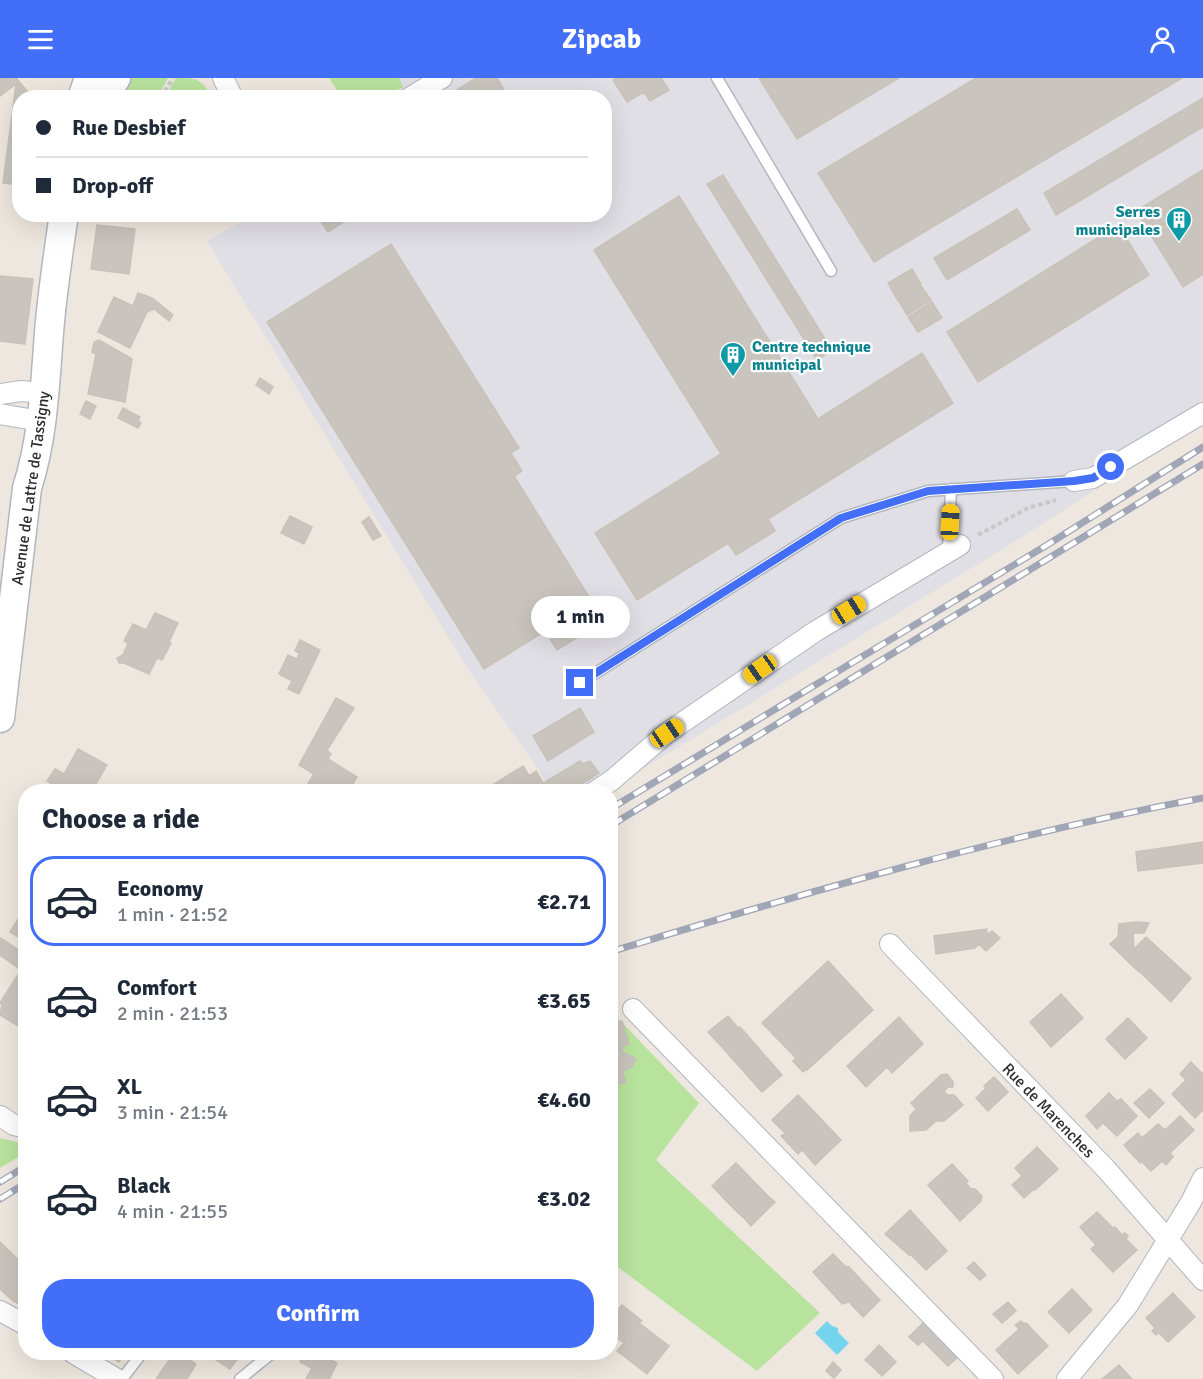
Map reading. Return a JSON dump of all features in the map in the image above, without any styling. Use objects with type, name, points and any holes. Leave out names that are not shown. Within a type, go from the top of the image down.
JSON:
[{"type":"main road","name":"Avenue de Lattre de Tassigny","points":[[0,718],[27,488],[32,471],[44,393],[53,294],[63,222]]},
{"type":"street","points":[[422,90],[442,78]]},
{"type":"street","points":[[0,394],[21,391],[44,393]]},
{"type":"street","points":[[1074,481],[1093,478],[1203,413]]},
{"type":"street","points":[[0,414],[40,421]]},
{"type":"street","points":[[608,784],[667,733],[816,631],[954,548]]},
{"type":"street","name":"Rue de Marenches","points":[[890,944],[1106,1169],[1203,1280]]},
{"type":"street","points":[[633,1009],[993,1379]]},
{"type":"street","points":[[0,1116],[18,1126]]},
{"type":"street","points":[[1067,1379],[1128,1305],[1168,1241],[1203,1178]]},
{"type":"street","points":[[0,1311],[18,1321]]},
{"type":"street","points":[[86,1360],[120,1379]]},
{"type":"lane","points":[[717,78],[831,271]]},
{"type":"lane","points":[[580,683],[841,518],[928,491],[1074,481]]},
{"type":"lane","points":[[951,489],[954,548]]},
{"type":"lane","points":[[120,1379],[136,1360]]},
{"type":"lane","points":[[240,1379],[263,1360]]},
{"type":"path","points":[[954,548],[1028,508],[1051,503],[1071,489],[1074,481]]},
{"type":"shaded area","points":[[379,78],[1203,78],[1203,420],[1016,541],[618,784],[548,784],[466,666],[207,241],[241,222],[612,222],[612,90],[359,90]]},
{"type":"green space","points":[[128,78],[168,78],[162,90],[119,90]]},
{"type":"green space","points":[[176,78],[189,78],[198,80],[207,90],[169,90]]},
{"type":"green space","points":[[329,78],[399,78],[403,87],[397,90],[337,90]]},
{"type":"green space","points":[[618,1018],[699,1103],[656,1160],[820,1313],[757,1371],[618,1267]]},
{"type":"green space","points":[[0,1138],[18,1142],[18,1157],[0,1168]]},
{"type":"water","points":[[827,1321],[838,1328],[838,1332],[849,1343],[837,1355],[815,1333]]},
{"type":"building","points":[[0,78],[16,78],[26,90],[15,90],[16,84],[0,96]]},
{"type":"building","points":[[476,78],[497,78],[504,90],[457,90]]},
{"type":"building","points":[[617,78],[661,78],[669,90],[650,101],[644,92],[627,102],[613,80]]},
{"type":"building","points":[[759,78],[899,78],[797,139]]},
{"type":"building","points":[[976,78],[1182,78],[874,262],[818,173]]},
{"type":"building","points":[[1203,98],[1203,127],[1056,215],[1044,193]]},
{"type":"building","points":[[12,114],[12,184],[3,183]]},
{"type":"building","name":"Serres municipales","points":[[1203,170],[1203,274],[1183,287],[1136,211]]},
{"type":"building","points":[[723,175],[832,350],[817,360],[707,184]]},
{"type":"building","name":"Centre technique municipal","points":[[679,196],[818,419],[922,353],[953,403],[768,519],[775,531],[736,555],[728,543],[637,600],[595,533],[721,454],[594,250]]},
{"type":"building","points":[[1017,209],[1030,230],[947,280],[934,258]]},
{"type":"building","points":[[321,222],[344,222],[328,232]]},
{"type":"building","points":[[97,225],[135,229],[129,274],[91,269]]},
{"type":"building","points":[[1118,225],[1149,275],[978,382],[947,332]]},
{"type":"building","points":[[391,244],[519,448],[511,453],[522,471],[514,476],[604,621],[557,650],[545,631],[484,669],[267,322]]},
{"type":"building","points":[[912,269],[921,284],[897,299],[888,283]]},
{"type":"building","points":[[0,276],[33,279],[25,344],[0,341]]},
{"type":"building","points":[[921,286],[931,300],[907,315],[898,300]]},
{"type":"building","points":[[138,293],[152,298],[173,315],[169,321],[154,309],[147,312],[130,348],[98,332],[114,297],[133,306]]},
{"type":"building","points":[[932,302],[942,318],[918,332],[908,317]]},
{"type":"building","points":[[99,340],[132,359],[125,402],[88,394],[96,354],[92,352],[94,342]]},
{"type":"building","points":[[260,378],[273,387],[269,394],[256,385]]},
{"type":"building","points":[[86,401],[96,406],[90,419],[80,414]]},
{"type":"building","points":[[123,408],[140,417],[138,421],[141,423],[138,428],[118,418]]},
{"type":"building","points":[[290,516],[312,527],[304,544],[281,533]]},
{"type":"building","points":[[369,517],[381,536],[373,540],[362,522]]},
{"type":"building","points":[[155,613],[178,623],[162,660],[157,658],[149,674],[119,663],[117,658],[123,655],[128,643],[124,641],[133,624],[146,630]]},
{"type":"building","points":[[300,640],[320,650],[299,694],[288,689],[301,661],[297,659],[299,653],[295,651]]},
{"type":"building","points":[[288,655],[301,661],[292,681],[279,674]]},
{"type":"building","points":[[336,698],[354,708],[327,750],[331,754],[328,759],[357,777],[353,784],[308,784],[314,774],[299,765]]},
{"type":"building","points":[[580,708],[594,732],[548,761],[533,736]]},
{"type":"building","points":[[78,749],[107,765],[96,784],[50,784],[47,781],[55,769],[64,774]]},
{"type":"building","points":[[580,761],[583,764],[590,761],[599,773],[582,784],[542,784]]},
{"type":"building","points":[[523,766],[534,784],[494,784]]},
{"type":"building","points":[[536,771],[543,784],[534,784],[529,776]]},
{"type":"building","points":[[1203,842],[1203,863],[1138,871],[1136,852]]},
{"type":"building","points":[[18,919],[18,937],[10,932]]},
{"type":"building","points":[[1149,923],[1144,933],[1133,933],[1132,937],[1118,937],[1119,924]]},
{"type":"building","points":[[987,929],[987,935],[992,931],[1000,938],[986,951],[979,944],[975,948],[936,954],[934,936]]},
{"type":"building","points":[[1133,933],[1134,949],[1148,962],[1139,972],[1110,944],[1118,937],[1132,937]]},
{"type":"building","points":[[1146,937],[1159,949],[1148,962],[1134,949]]},
{"type":"building","points":[[1,938],[18,950],[18,968],[0,955]]},
{"type":"building","points":[[1159,949],[1191,978],[1171,1002],[1140,972]]},
{"type":"building","points":[[828,961],[873,1010],[803,1072],[793,1061],[796,1058],[762,1023]]},
{"type":"building","points":[[18,975],[18,1026],[0,1015],[2,1005],[0,1003]]},
{"type":"building","points":[[1061,994],[1083,1018],[1051,1047],[1030,1022]]},
{"type":"building","points":[[728,1016],[739,1029],[721,1046],[708,1032]]},
{"type":"building","points":[[899,1017],[923,1044],[892,1073],[887,1067],[866,1087],[847,1066]]},
{"type":"building","points":[[1128,1018],[1147,1038],[1125,1059],[1106,1039]]},
{"type":"building","points":[[622,1021],[629,1044],[621,1047],[623,1052],[636,1059],[631,1068],[622,1071],[626,1082],[618,1084],[618,1022]]},
{"type":"building","points":[[740,1027],[782,1075],[762,1092],[721,1046]]},
{"type":"building","points":[[1191,1062],[1203,1074],[1203,1110],[1195,1118],[1172,1094],[1186,1080],[1180,1074]]},
{"type":"building","points":[[947,1074],[953,1082],[953,1087],[948,1087],[944,1091],[947,1095],[954,1095],[963,1105],[944,1121],[936,1121],[926,1130],[910,1131],[910,1116],[916,1109],[911,1103],[941,1075]]},
{"type":"building","points":[[994,1077],[1008,1092],[988,1111],[976,1098]]},
{"type":"building","points":[[1150,1089],[1164,1103],[1149,1118],[1134,1103]]},
{"type":"building","points":[[1109,1093],[1117,1101],[1121,1099],[1137,1116],[1117,1136],[1103,1123],[1097,1129],[1086,1116]]},
{"type":"building","points":[[798,1095],[841,1140],[815,1165],[787,1132],[785,1133],[772,1120]]},
{"type":"building","points":[[1180,1116],[1194,1130],[1170,1153],[1173,1157],[1166,1165],[1162,1161],[1151,1171],[1141,1161],[1140,1163],[1124,1145],[1138,1133],[1142,1138],[1158,1124],[1165,1130]]},
{"type":"building","points":[[787,1132],[803,1149],[798,1154],[781,1136]]},
{"type":"building","points":[[1037,1147],[1058,1169],[1035,1190],[1015,1168]]},
{"type":"building","points":[[736,1163],[767,1195],[744,1218],[734,1209],[738,1205],[716,1182]]},
{"type":"building","points":[[952,1164],[968,1181],[966,1183],[971,1189],[975,1189],[982,1196],[981,1201],[960,1221],[928,1185]]},
{"type":"building","points":[[1022,1176],[1034,1189],[1024,1198],[1012,1185]]},
{"type":"building","points":[[716,1182],[738,1205],[734,1209],[712,1186]]},
{"type":"building","points":[[767,1195],[775,1202],[751,1226],[744,1218]]},
{"type":"building","points":[[910,1210],[947,1251],[926,1270],[885,1234]]},
{"type":"building","points":[[1097,1212],[1122,1235],[1125,1233],[1128,1236],[1126,1239],[1137,1250],[1113,1272],[1091,1249],[1096,1245],[1080,1227]]},
{"type":"building","points":[[0,1242],[18,1259],[18,1294],[12,1300],[0,1289]]},
{"type":"building","points":[[833,1254],[846,1267],[848,1266],[880,1300],[863,1317],[849,1302],[842,1304],[813,1272]]},
{"type":"building","points":[[974,1262],[986,1275],[980,1280],[967,1268]]},
{"type":"building","points":[[1072,1289],[1092,1310],[1069,1333],[1048,1312]]},
{"type":"building","points":[[1173,1293],[1195,1317],[1168,1342],[1159,1333],[1156,1335],[1152,1331],[1155,1328],[1146,1318]]},
{"type":"building","points":[[18,1294],[18,1303],[12,1300]]},
{"type":"building","points":[[1008,1302],[1016,1311],[1002,1323],[993,1314]]},
{"type":"building","points":[[622,1305],[642,1321],[639,1323],[669,1346],[647,1374],[618,1352],[624,1343],[618,1339],[618,1308]]},
{"type":"building","points":[[1021,1321],[1026,1323],[1048,1346],[1018,1374],[996,1350],[1019,1329],[1015,1325]]},
{"type":"building","points":[[924,1322],[958,1357],[948,1366],[923,1341],[918,1345],[909,1337]]},
{"type":"building","points":[[879,1345],[890,1356],[876,1370],[865,1360]]},
{"type":"building","points":[[890,1356],[896,1362],[882,1376],[876,1370]]},
{"type":"building","points":[[169,1360],[190,1360],[196,1364],[187,1379],[156,1379]]},
{"type":"building","points":[[216,1360],[237,1360],[230,1369]]},
{"type":"building","points":[[301,1360],[325,1360],[319,1372],[300,1362]]},
{"type":"building","points":[[325,1360],[337,1363],[330,1378],[319,1372]]},
{"type":"building","points":[[833,1362],[841,1370],[834,1378],[826,1371]]},
{"type":"building","points":[[1119,1365],[1132,1379],[1102,1379]]},
{"type":"building","points":[[312,1368],[330,1378],[306,1379]]},
{"type":"railway","points":[[618,804],[1047,545],[1203,447]]},
{"type":"railway","points":[[618,821],[1203,464]]},
{"type":"railway","points":[[618,950],[905,867],[1053,830],[1203,798]]},
{"type":"railway","points":[[0,1182],[18,1171]]},
{"type":"railway","points":[[0,1199],[18,1188]]},
{"type":"place","name":"Serres municipales","points":[[1179,243]]},
{"type":"place","name":"Centre technique municipal","points":[[733,378]]},
{"type":"route","points":[[580,683],[841,518],[928,491],[1074,481],[1093,478],[1111,467]]}]
